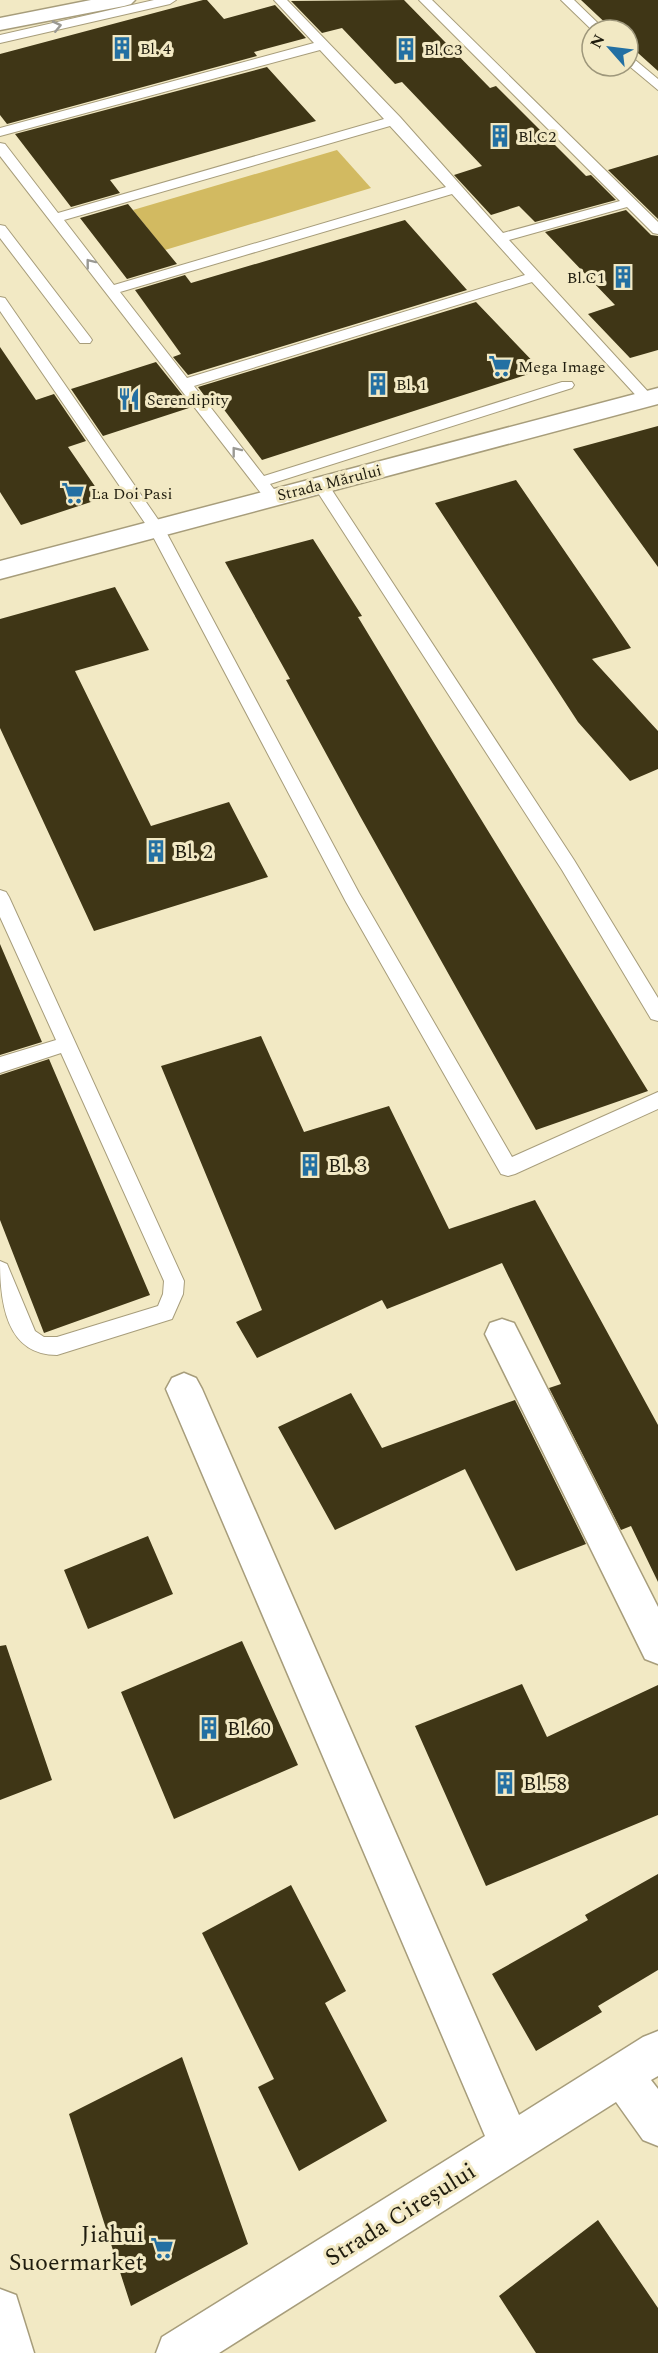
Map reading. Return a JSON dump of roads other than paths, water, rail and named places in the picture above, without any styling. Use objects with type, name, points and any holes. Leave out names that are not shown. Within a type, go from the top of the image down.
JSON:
[{"type":"street","points":[[0,24],[116,1]]},
{"type":"street","name":"Strada Mărului","points":[[0,570],[156,528],[266,489],[321,485],[652,397]]},
{"type":"street","points":[[502,1334],[658,1646]]},
{"type":"street","points":[[184,1389],[510,2145]]},
{"type":"street","name":"Strada Cireșului","points":[[178,2353],[658,2052]]},
{"type":"street","points":[[622,2075],[658,2125]]},
{"type":"street","points":[[0,2311],[12,2353]]},
{"type":"lane","points":[[0,39],[170,0]]},
{"type":"lane","points":[[280,0],[395,120],[533,277],[652,397]]},
{"type":"lane","points":[[425,0],[658,230]]},
{"type":"lane","points":[[567,0],[586,18]]},
{"type":"lane","points":[[0,132],[323,45]]},
{"type":"lane","points":[[640,69],[658,86]]},
{"type":"lane","points":[[55,218],[395,120]]},
{"type":"lane","points":[[0,147],[266,489],[567,385]]},
{"type":"lane","points":[[111,290],[455,189]]},
{"type":"lane","points":[[501,238],[631,202]]},
{"type":"lane","points":[[0,229],[85,340]]},
{"type":"lane","points":[[184,384],[533,277]]},
{"type":"lane","points":[[0,302],[156,528],[347,888],[508,1168],[658,1100]]},
{"type":"lane","points":[[321,485],[562,855],[658,1014]]},
{"type":"lane","points":[[0,897],[174,1281],[173,1294],[165,1313],[57,1346],[40,1346],[27,1337],[0,1270]]},
{"type":"lane","points":[[0,1065],[67,1044]]},
{"type":"place","name":"Bl. 4","points":[[122,48]]},
{"type":"place","name":"Bl.C3","points":[[406,49]]},
{"type":"place","name":"Bl.C2","points":[[500,136]]},
{"type":"place","name":"Bl.C1","points":[[623,277]]},
{"type":"place","name":"Mega Image","points":[[500,366]]},
{"type":"place","name":"Bl. 1","points":[[378,384]]},
{"type":"place","name":"Serendipity","points":[[129,399]]},
{"type":"place","name":"La Doi Pasi","points":[[73,493]]},
{"type":"place","name":"Bl. 2","points":[[156,851]]},
{"type":"place","name":"Bl. 3","points":[[310,1165]]},
{"type":"place","name":"Bl.60","points":[[209,1728]]},
{"type":"place","name":"Bl.58","points":[[505,1783]]},
{"type":"place","name":"Jiahui Suoermarket","points":[[162,2248]]}]
